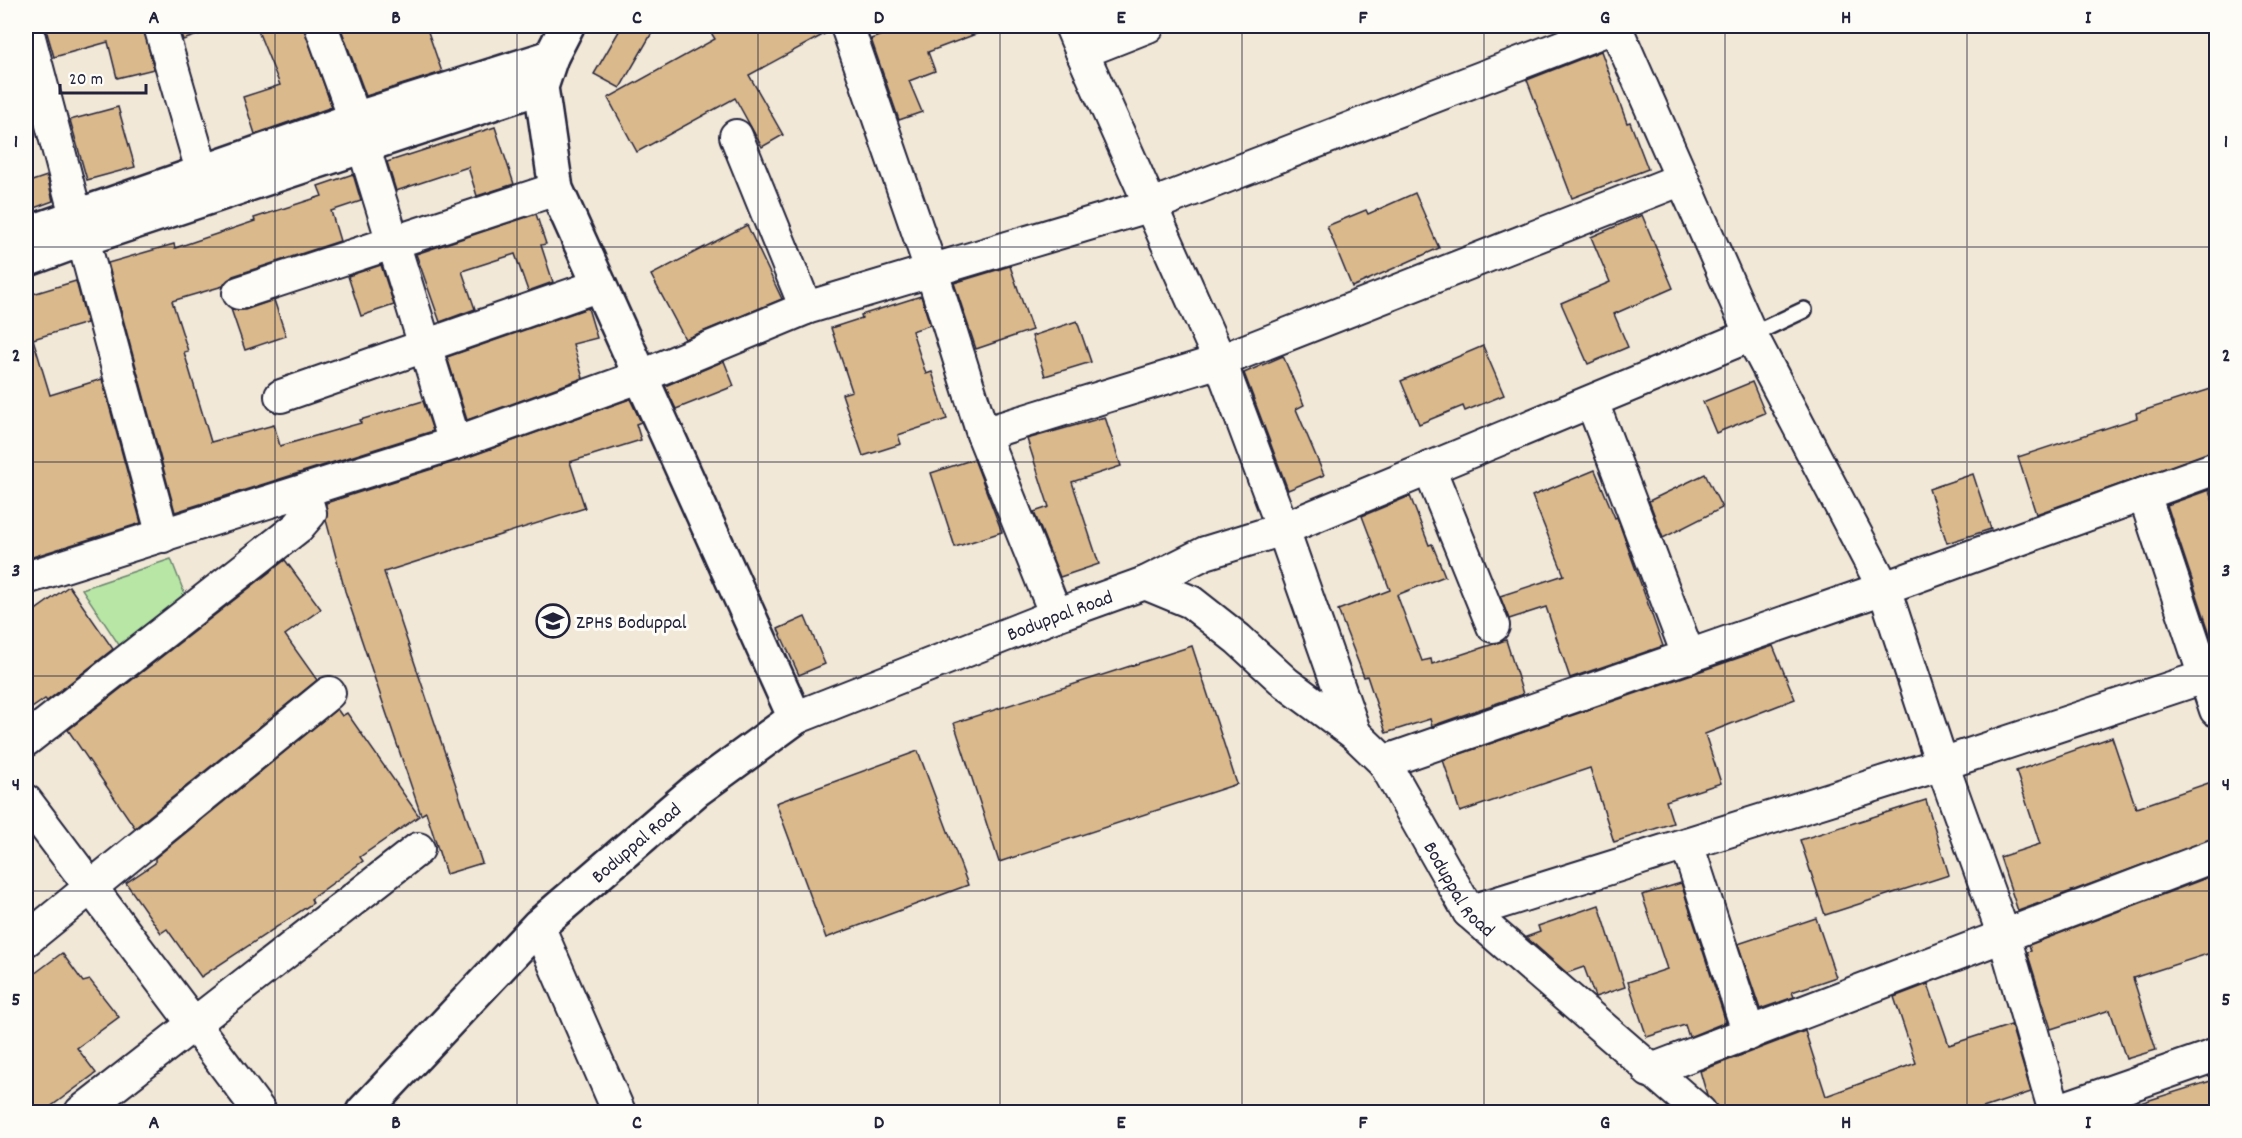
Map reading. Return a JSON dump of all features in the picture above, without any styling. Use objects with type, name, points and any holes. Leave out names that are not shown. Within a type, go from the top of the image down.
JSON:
[{"type":"street","points":[[26,26],[163,536]]},
{"type":"street","points":[[160,26],[203,174]]},
{"type":"street","points":[[321,26],[359,132],[455,443]]},
{"type":"street","points":[[567,26],[546,72],[556,189],[795,718]]},
{"type":"street","points":[[847,26],[932,272],[983,434],[1056,615]]},
{"type":"street","points":[[1148,26],[1076,39],[1220,361],[1283,529],[1355,734]]},
{"type":"street","points":[[26,578],[455,443],[642,376],[806,308],[1152,206],[1616,26],[1751,335],[1884,588],[1942,764],[2004,936],[2054,1112],[2217,1054]]},
{"type":"street","points":[[26,234],[79,228],[359,132],[546,72]]},
{"type":"street","points":[[26,260],[79,228],[203,174],[359,132]]},
{"type":"street","points":[[736,136],[806,308]]},
{"type":"street","points":[[983,434],[1220,361],[1682,179]]},
{"type":"street","points":[[239,293],[556,189]]},
{"type":"street","points":[[281,396],[600,285]]},
{"type":"street","points":[[1145,583],[1205,553],[1283,529],[1751,335]]},
{"type":"street","points":[[1592,402],[1689,657]]},
{"type":"street","points":[[1429,468],[1493,626]]},
{"type":"street","points":[[1384,762],[1689,657],[2217,468]]},
{"type":"street","points":[[26,740],[298,527],[310,513],[304,492]]},
{"type":"street","points":[[2144,494],[2211,675],[2217,710]]},
{"type":"street","name":"Boduppal Road","points":[[363,1113],[538,926],[695,791],[795,718],[1056,615],[1145,583],[1191,602],[1238,639],[1286,684],[1355,734],[1384,762],[1469,912],[1700,1113]]},
{"type":"street","points":[[1469,912],[1942,764],[2211,675]]},
{"type":"street","points":[[26,940],[329,693]]},
{"type":"street","points":[[26,801],[260,1113]]},
{"type":"street","points":[[1687,844],[1749,1034]]},
{"type":"street","points":[[81,1113],[417,849]]},
{"type":"street","points":[[1649,1071],[2217,855]]},
{"type":"street","points":[[538,926],[619,1113]]},
{"type":"lane","points":[[1751,335],[1804,310]]},
{"type":"green space","points":[[171,559],[187,600],[121,648],[82,589]]},
{"type":"building","points":[[45,26],[143,26],[154,69],[117,78],[108,42],[54,57]]},
{"type":"building","points":[[179,26],[211,26],[212,30],[183,40]]},
{"type":"building","points":[[256,26],[303,26],[332,107],[255,134],[243,97],[280,85]]},
{"type":"building","points":[[340,26],[426,26],[442,72],[366,96]]},
{"type":"building","points":[[622,26],[656,26],[620,88],[594,74]]},
{"type":"building","points":[[707,26],[829,26],[830,31],[749,75],[783,135],[762,147],[735,98],[637,152],[608,98],[715,39]]},
{"type":"building","points":[[906,26],[992,28],[928,52],[935,71],[909,81],[922,112],[899,120],[871,39]]},
{"type":"building","points":[[1601,51],[1627,123],[1630,122],[1648,169],[1572,198],[1527,80]]},
{"type":"building","points":[[118,107],[135,167],[87,180],[70,120]]},
{"type":"building","points":[[495,127],[514,184],[477,196],[468,167],[396,191],[387,162]]},
{"type":"building","points":[[353,174],[361,201],[331,211],[340,241],[233,276],[223,286],[172,301],[188,351],[184,352],[211,442],[274,425],[280,446],[361,423],[360,420],[423,401],[433,431],[175,512],[108,263],[174,244],[175,248],[255,221],[254,218],[322,196],[318,186]]},
{"type":"building","points":[[47,176],[53,201],[26,211],[26,183]]},
{"type":"building","points":[[1415,193],[1439,248],[1352,287],[1327,226],[1366,210],[1368,214]]},
{"type":"building","points":[[536,214],[546,244],[541,245],[553,282],[528,291],[515,254],[462,271],[475,309],[440,322],[416,254]]},
{"type":"building","points":[[1642,215],[1673,288],[1614,314],[1628,347],[1588,364],[1561,303],[1610,282],[1591,237]]},
{"type":"building","points":[[747,225],[782,299],[685,339],[651,275]]},
{"type":"building","points":[[381,265],[394,305],[361,316],[348,276]]},
{"type":"building","points":[[1010,266],[1032,330],[976,349],[954,283]]},
{"type":"building","points":[[76,281],[87,323],[33,339],[50,395],[102,379],[141,523],[26,559],[26,296]]},
{"type":"building","points":[[921,296],[930,325],[912,331],[926,374],[932,372],[947,419],[898,435],[901,444],[863,456],[842,394],[852,391],[831,328],[862,318],[861,315]]},
{"type":"building","points":[[274,300],[286,336],[245,350],[231,309],[245,310]]},
{"type":"building","points":[[588,308],[597,338],[573,344],[583,378],[467,420],[447,357]]},
{"type":"building","points":[[1077,321],[1091,362],[1045,376],[1032,336]]},
{"type":"building","points":[[1483,346],[1504,395],[1465,411],[1463,406],[1419,424],[1401,381]]},
{"type":"building","points":[[1283,356],[1304,405],[1296,409],[1324,475],[1288,490],[1244,373]]},
{"type":"building","points":[[724,361],[734,386],[676,409],[665,386]]},
{"type":"building","points":[[1752,382],[1765,413],[1716,433],[1703,402]]},
{"type":"building","points":[[2217,387],[2217,450],[2036,514],[2018,457],[2137,418],[2136,413]]},
{"type":"building","points":[[630,399],[641,422],[636,424],[641,440],[570,462],[585,508],[384,572],[482,863],[446,874],[426,812],[421,815],[345,591],[326,520],[326,503],[460,460]]},
{"type":"building","points":[[1105,417],[1121,466],[1072,482],[1099,564],[1060,577],[1034,512],[1049,507],[1027,439]]},
{"type":"building","points":[[974,459],[1002,532],[955,547],[931,473]]},
{"type":"building","points":[[1595,470],[1615,518],[1617,517],[1663,646],[1570,678],[1546,607],[1509,619],[1500,596],[1564,575],[1532,496]]},
{"type":"building","points":[[1705,474],[1722,508],[1663,538],[1649,501]]},
{"type":"building","points":[[1973,474],[1991,529],[1947,543],[1929,489]]},
{"type":"building","points":[[2209,490],[2217,514],[2217,655],[2167,505]]},
{"type":"building","points":[[1410,496],[1429,545],[1432,544],[1445,576],[1397,595],[1422,661],[1431,659],[1432,664],[1506,640],[1523,694],[1432,726],[1430,719],[1386,733],[1367,676],[1364,677],[1338,610],[1390,590],[1362,516]]},
{"type":"building","points":[[285,560],[321,609],[285,635],[317,680],[135,828],[68,730]]},
{"type":"building","points":[[69,586],[113,649],[47,701],[45,699],[26,712],[26,617]]},
{"type":"building","points":[[805,617],[825,664],[799,675],[778,629]]},
{"type":"building","points":[[1192,646],[1237,784],[999,862],[954,723]]},
{"type":"building","points":[[1773,646],[1795,699],[1705,734],[1721,783],[1666,801],[1673,823],[1614,842],[1590,768],[1460,812],[1443,760]]},
{"type":"building","points":[[337,709],[342,716],[347,713],[419,816],[360,857],[363,861],[311,899],[313,903],[201,977],[167,929],[161,933],[126,883],[155,863],[155,858]]},
{"type":"building","points":[[2112,737],[2136,808],[2217,780],[2217,837],[2018,911],[2000,857],[2040,844],[2016,771]]},
{"type":"building","points":[[918,751],[968,885],[826,938],[776,803]]},
{"type":"building","points":[[1926,800],[1949,875],[1825,915],[1800,840]]},
{"type":"building","points":[[2217,874],[2217,951],[2133,978],[2156,1050],[2126,1059],[2110,1010],[2051,1029],[2027,952],[2031,951],[2029,945]]},
{"type":"building","points":[[1681,883],[1726,1022],[1689,1037],[1685,1025],[1647,1037],[1628,982],[1667,969],[1642,895]]},
{"type":"building","points":[[1599,905],[1625,987],[1595,997],[1584,967],[1567,973],[1526,937],[1540,932],[1538,926]]},
{"type":"building","points":[[1816,918],[1836,977],[1792,992],[1794,997],[1760,1009],[1738,944]]},
{"type":"building","points":[[62,953],[83,982],[90,980],[119,1017],[77,1048],[96,1073],[42,1113],[26,1113],[26,980]]},
{"type":"building","points":[[1928,984],[1949,1045],[2011,1025],[2031,1092],[1980,1109],[1982,1113],[1718,1113],[1717,1106],[1707,1095],[1700,1071],[1805,1031],[1826,1096],[1916,1063],[1894,997]]},
{"type":"building","points":[[2217,1079],[2217,1113],[2128,1113],[2127,1107]]},
{"type":"place","name":"ZPHS Boduppal","points":[[553,621]]}]
